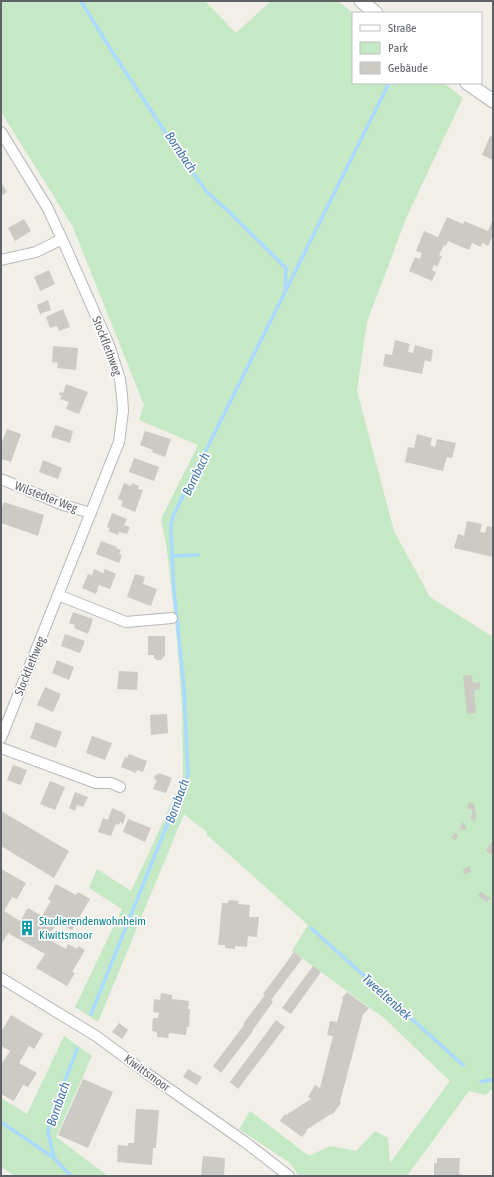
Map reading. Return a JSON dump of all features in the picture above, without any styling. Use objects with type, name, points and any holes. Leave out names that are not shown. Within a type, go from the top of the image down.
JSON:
[{"type":"street","points":[[361,1],[375,12]]},
{"type":"street","points":[[468,84],[493,101]]},
{"type":"street","name":"Stockflethweg","points":[[1,132],[47,207],[62,239],[108,345],[120,379],[123,411],[119,442],[2,732]]},
{"type":"street","points":[[1,260],[36,252],[62,239]]},
{"type":"street","name":"Wilstedter Weg","points":[[1,479],[62,505],[91,513]]},
{"type":"street","points":[[58,595],[126,622],[172,618]]},
{"type":"street","points":[[1,748],[96,783],[111,783],[120,786]]},
{"type":"street","name":"Kiwittsmoor","points":[[1,978],[96,1036],[245,1142],[289,1176]]},
{"type":"green space","points":[[1,1],[205,1],[236,33],[271,1],[338,1],[352,12],[352,84],[445,84],[463,98],[407,216],[367,322],[357,391],[394,531],[430,597],[493,637],[493,1088],[486,1095],[469,1091],[407,1176],[299,1176],[290,1163],[239,1129],[250,1111],[309,1156],[330,1146],[356,1151],[375,1131],[388,1138],[390,1163],[450,1081],[384,1018],[292,951],[308,925],[206,834],[207,832],[184,814],[98,1022],[75,1007],[122,909],[89,888],[97,869],[131,891],[183,776],[182,707],[177,639],[167,550],[161,519],[198,445],[139,420],[144,405],[73,227],[1,112]]},
{"type":"green space","points":[[64,1036],[92,1056],[56,1137],[108,1176],[15,1176],[1,1167],[1,1098],[27,1114]]},
{"type":"building","points":[[490,136],[493,137],[493,160],[482,155]]},
{"type":"building","points":[[1,182],[7,192],[1,196]]},
{"type":"building","points":[[447,217],[463,224],[464,221],[488,231],[493,219],[493,235],[488,246],[482,243],[481,247],[472,243],[469,250],[448,241],[446,246],[444,245],[439,255],[442,256],[437,267],[434,265],[432,270],[436,272],[432,281],[409,271],[415,257],[420,259],[422,253],[416,251],[424,231],[438,237]]},
{"type":"building","points":[[24,219],[31,231],[15,241],[8,228]]},
{"type":"building","points":[[49,270],[55,284],[40,291],[34,277]]},
{"type":"building","points":[[48,300],[51,310],[40,314],[37,305]]},
{"type":"building","points":[[63,309],[70,327],[59,331],[57,326],[50,328],[46,317]]},
{"type":"building","points":[[395,340],[410,344],[408,352],[413,353],[415,345],[433,350],[431,362],[425,360],[422,374],[383,366],[385,354],[392,355]]},
{"type":"building","points":[[53,346],[78,348],[76,370],[57,368],[58,363],[52,362]]},
{"type":"building","points":[[66,384],[88,392],[79,414],[66,409],[69,402],[60,399],[62,396],[59,395],[60,392],[63,393]]},
{"type":"building","points":[[55,425],[73,431],[70,443],[51,437]]},
{"type":"building","points":[[7,429],[21,434],[11,462],[1,459],[1,442]]},
{"type":"building","points":[[145,431],[171,439],[165,457],[140,445]]},
{"type":"building","points":[[417,434],[432,438],[430,445],[435,447],[437,439],[456,443],[452,458],[447,457],[443,471],[405,462],[408,447],[414,448]]},
{"type":"building","points":[[134,458],[159,467],[154,481],[129,472]]},
{"type":"building","points":[[43,460],[62,468],[58,479],[39,472]]},
{"type":"building","points":[[124,483],[131,486],[132,483],[139,486],[138,489],[143,490],[135,512],[121,506],[123,501],[118,499]]},
{"type":"building","points":[[4,502],[44,515],[38,536],[1,523],[1,511]]},
{"type":"building","points":[[112,513],[127,519],[124,525],[130,527],[127,534],[119,532],[118,535],[108,531],[110,528],[107,527]]},
{"type":"building","points":[[467,521],[482,524],[480,532],[485,533],[487,526],[493,527],[493,557],[454,548],[458,534],[464,536]]},
{"type":"building","points":[[101,541],[121,550],[119,554],[122,555],[119,563],[96,554]]},
{"type":"building","points":[[94,569],[103,573],[105,569],[116,574],[110,589],[99,585],[96,594],[82,588],[88,574],[92,575]]},
{"type":"building","points":[[135,574],[145,577],[143,584],[157,589],[151,606],[127,597]]},
{"type":"building","points":[[73,612],[93,619],[88,634],[74,628],[75,625],[69,623]]},
{"type":"building","points":[[65,634],[85,641],[80,653],[61,646]]},
{"type":"building","points":[[148,636],[165,636],[165,655],[161,660],[154,658],[154,655],[148,655]]},
{"type":"building","points":[[57,660],[74,667],[69,680],[52,673]]},
{"type":"building","points":[[119,671],[138,672],[137,690],[117,689]]},
{"type":"building","points":[[472,675],[473,683],[480,682],[480,689],[474,690],[476,713],[467,714],[463,676]]},
{"type":"building","points":[[45,687],[61,694],[53,712],[37,705]]},
{"type":"building","points":[[167,714],[168,733],[151,735],[150,715]]},
{"type":"building","points":[[36,722],[62,732],[56,748],[30,738]]},
{"type":"building","points":[[92,736],[112,743],[105,760],[86,753]]},
{"type":"building","points":[[129,754],[147,761],[143,772],[137,770],[136,773],[121,767],[125,757],[127,758]]},
{"type":"building","points":[[13,765],[27,770],[21,785],[7,780]]},
{"type":"building","points":[[159,773],[172,778],[166,793],[153,789],[157,780],[154,779],[156,774],[158,775]]},
{"type":"building","points":[[50,781],[65,787],[55,810],[40,804]]},
{"type":"building","points":[[75,792],[88,797],[83,807],[77,805],[75,811],[69,808]]},
{"type":"building","points":[[469,802],[474,804],[476,816],[475,821],[470,819],[472,810],[467,808]]},
{"type":"building","points":[[112,808],[126,815],[123,824],[120,822],[119,825],[116,824],[111,836],[98,832],[103,818],[108,820]]},
{"type":"building","points":[[1,811],[69,851],[54,878],[1,846]]},
{"type":"building","points":[[128,819],[151,828],[145,842],[123,832]]},
{"type":"building","points":[[463,822],[467,829],[459,830]]},
{"type":"building","points":[[454,833],[458,835],[456,840],[451,838]]},
{"type":"building","points":[[491,843],[493,844],[493,856],[486,851]]},
{"type":"building","points":[[470,866],[471,872],[464,874],[463,869]]},
{"type":"building","name":"Studierendenwohnheim Kiwittsmoor","points":[[1,869],[26,883],[17,899],[12,897],[4,911],[20,921],[28,908],[42,916],[51,901],[48,899],[56,884],[76,895],[78,892],[90,899],[72,930],[57,922],[48,939],[66,949],[68,944],[77,949],[78,946],[85,950],[72,972],[75,973],[67,986],[36,968],[45,954],[8,933],[1,945]]},
{"type":"building","points":[[481,892],[490,898],[487,902],[478,896]]},
{"type":"building","points":[[229,900],[239,901],[238,904],[250,905],[249,917],[259,917],[257,937],[248,936],[247,947],[235,946],[235,949],[225,948],[225,945],[218,945],[222,903],[228,903]]},
{"type":"building","points":[[294,952],[302,959],[271,1000],[273,1002],[253,1031],[221,1073],[213,1066],[244,1025],[243,1024],[265,995],[263,994]]},
{"type":"building","points":[[313,966],[321,972],[291,1014],[282,1008]]},
{"type":"building","points":[[347,992],[369,1008],[363,1014],[340,1102],[341,1103],[332,1115],[331,1114],[306,1130],[307,1131],[302,1137],[280,1121],[285,1114],[286,1115],[311,1099],[308,1097],[315,1085],[320,1088],[333,1036],[327,1035],[330,1021],[337,1022],[342,998]]},
{"type":"building","points":[[161,993],[172,995],[172,999],[189,1001],[189,1027],[187,1027],[186,1035],[169,1033],[168,1038],[157,1037],[157,1032],[152,1031],[153,1018],[158,1018],[159,1013],[153,1012],[154,999],[160,1000]]},
{"type":"building","points":[[11,1015],[43,1034],[34,1049],[29,1046],[19,1063],[37,1073],[28,1087],[23,1085],[14,1101],[1,1094],[1,1065],[10,1051],[1,1046],[1,1028],[3,1029]]},
{"type":"building","points":[[276,1020],[285,1027],[238,1089],[230,1082]]},
{"type":"building","points":[[119,1023],[128,1030],[122,1039],[112,1032]]},
{"type":"building","points":[[188,1069],[202,1077],[197,1085],[183,1077]]},
{"type":"building","points":[[83,1079],[113,1092],[88,1148],[58,1135]]},
{"type":"building","points":[[136,1109],[159,1110],[156,1148],[153,1148],[152,1165],[117,1162],[118,1145],[128,1146],[128,1143],[134,1143]]},
{"type":"building","points":[[203,1156],[225,1158],[224,1176],[201,1176]]},
{"type":"building","points":[[437,1158],[460,1158],[459,1174],[462,1174],[462,1176],[434,1176],[434,1163],[437,1163]]},
{"type":"waterway","name":"Bornbach","points":[[81,1],[111,50],[183,159],[207,192],[286,268],[285,292],[174,514],[171,524],[174,591],[184,688],[188,774],[184,789],[171,815],[91,1014]]},
{"type":"waterway","points":[[286,290],[389,84]]},
{"type":"waterway","points":[[172,556],[198,555]]},
{"type":"waterway","name":"Tweeltenbek","points":[[311,928],[463,1065]]},
{"type":"waterway","name":"Bornbach","points":[[71,1176],[54,1158],[48,1132],[51,1117],[77,1049]]},
{"type":"waterway","name":"Tweeltenbek","points":[[481,1082],[493,1079]]},
{"type":"waterway","points":[[1,1122],[54,1158]]},
{"type":"place","name":"Studierendenwohnheim Kiwittsmoor","points":[[27,928]]}]
